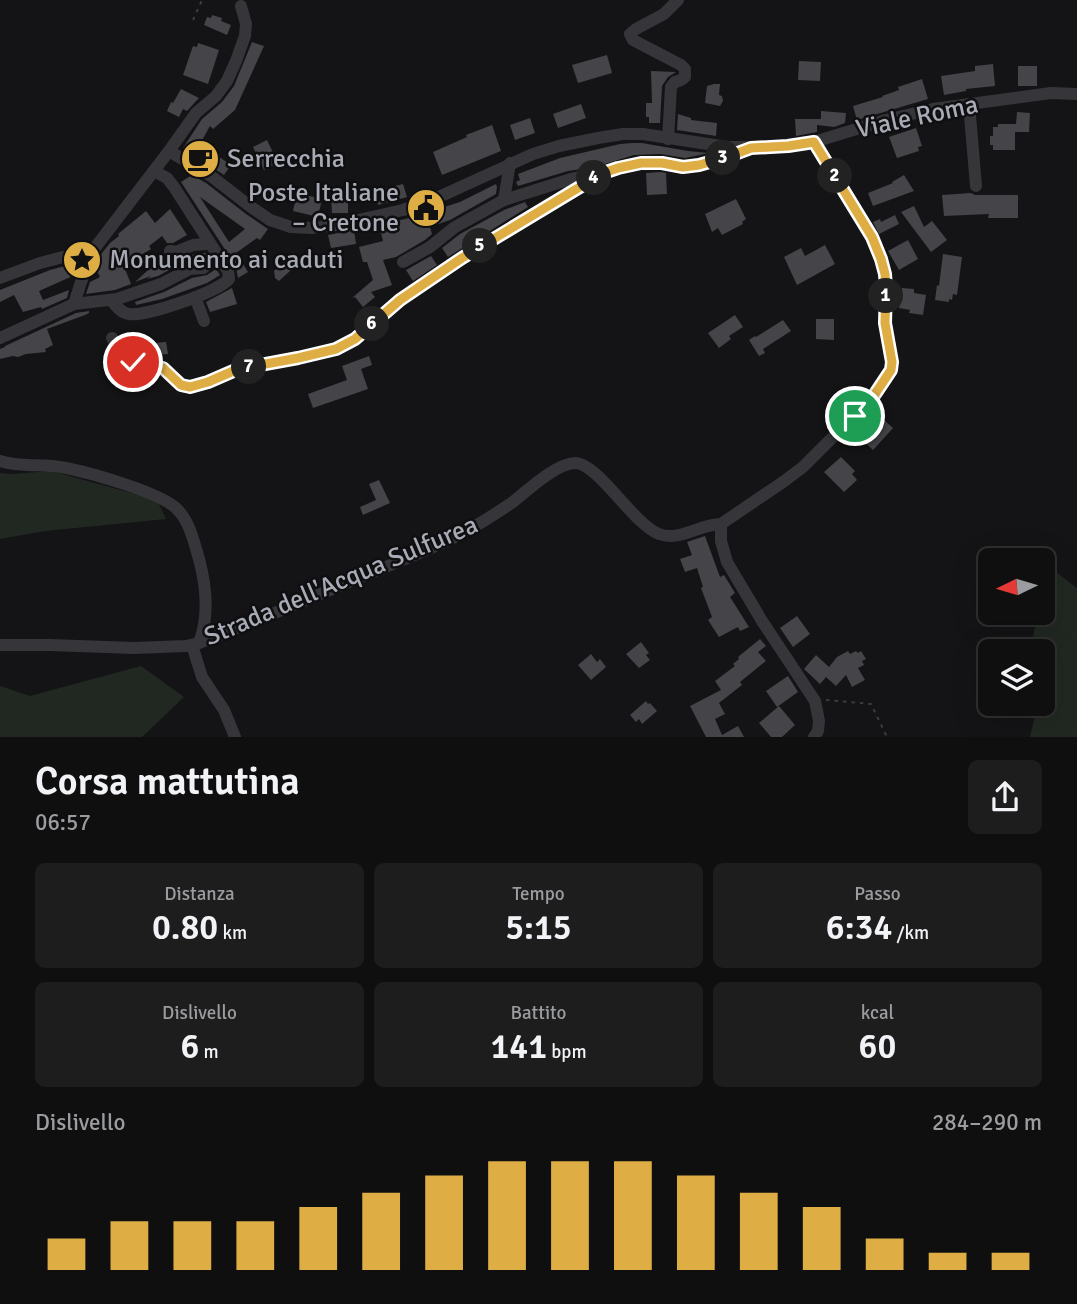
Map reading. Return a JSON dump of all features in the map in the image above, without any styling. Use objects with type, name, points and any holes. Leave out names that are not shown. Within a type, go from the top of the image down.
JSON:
[{"type":"street","points":[[668,139],[671,87],[685,77],[685,69],[635,41],[630,34],[659,17],[678,0]]},
{"type":"street","points":[[74,304],[94,249],[196,113],[216,96],[230,75],[245,33],[246,24],[241,6]]},
{"type":"street","name":"Viale Roma","points":[[169,151],[216,179],[265,217],[285,226],[306,228],[337,225],[404,210],[549,148],[607,136],[643,134],[751,148],[788,146],[814,142],[901,116],[1051,93],[1077,94]]},
{"type":"street","points":[[969,104],[976,186]]},
{"type":"street","points":[[814,142],[869,232],[881,259],[886,283],[885,323],[891,370],[870,400],[803,467],[721,524],[721,541],[727,562],[818,708],[818,731],[814,737]]},
{"type":"street","points":[[403,262],[430,247],[455,227],[504,200],[571,179],[641,163],[683,167],[699,165],[751,148]]},
{"type":"street","points":[[504,200],[510,163]]},
{"type":"street","points":[[111,300],[122,312],[132,315],[195,297],[221,286],[229,279],[229,273],[220,256],[170,180],[154,171]]},
{"type":"street","points":[[112,338],[122,354],[131,361],[163,368],[181,385],[190,387],[238,369],[336,349],[355,339],[400,300],[462,258],[603,173]]},
{"type":"street","points":[[170,251],[176,252],[193,245],[205,244]]},
{"type":"street","points":[[0,278],[40,262],[94,249]]},
{"type":"street","points":[[0,338],[74,304],[111,300],[161,284],[190,269],[203,268],[220,256]]},
{"type":"street","points":[[195,297],[204,321]]},
{"type":"street","points":[[0,461],[84,472],[155,496],[175,507],[190,530],[202,573],[205,611],[203,628],[195,644],[202,677],[224,710],[236,737]]},
{"type":"street","name":"Strada dell'Acqua Sulfurea","points":[[0,645],[134,648],[195,644],[459,535],[568,464],[580,464],[590,470],[646,526],[665,536],[721,524]]},
{"type":"path","points":[[194,20],[202,0]]},
{"type":"path","points":[[814,699],[871,704],[887,737]]},
{"type":"shaded area","points":[[51,471],[157,500],[166,519],[45,531],[0,539],[0,473]]},
{"type":"shaded area","points":[[1055,571],[1077,588],[1077,737],[1030,737],[1035,716],[1055,716],[1055,639],[1032,639],[1035,625],[1055,625]]},
{"type":"shaded area","points":[[141,666],[184,697],[142,737],[0,737],[0,686],[30,696]]},
{"type":"building","points":[[212,15],[231,25],[227,35],[204,25],[207,17],[211,18]]},
{"type":"building","points":[[252,42],[264,46],[235,110],[213,129],[210,126],[200,144],[231,165],[224,175],[183,148],[202,119],[222,102],[234,86]]},
{"type":"building","points":[[198,43],[219,50],[208,84],[183,75],[193,46],[197,47]]},
{"type":"building","points":[[607,55],[612,73],[578,83],[572,65]]},
{"type":"building","points":[[799,61],[821,62],[820,81],[798,80]]},
{"type":"building","points":[[993,64],[995,86],[944,95],[941,76],[975,71],[975,66]]},
{"type":"building","points":[[1018,66],[1037,66],[1037,86],[1018,86]]},
{"type":"building","points":[[651,71],[676,72],[668,77],[662,86],[660,123],[649,123],[649,117],[646,117],[646,103],[652,103]]},
{"type":"building","points":[[922,79],[928,99],[857,120],[853,106],[883,97],[899,90],[898,87]]},
{"type":"building","points":[[720,84],[719,95],[723,101],[720,106],[705,103],[707,86]]},
{"type":"building","points":[[181,89],[199,98],[187,111],[183,109],[179,117],[167,111]]},
{"type":"building","points":[[581,104],[586,118],[558,128],[553,114]]},
{"type":"building","points":[[821,111],[846,113],[845,123],[834,127],[817,125],[817,132],[796,136],[795,119],[821,119]]},
{"type":"building","points":[[1017,112],[1030,113],[1029,132],[1015,132],[1015,150],[993,150],[990,136],[993,136],[993,127],[998,127],[998,124],[1016,124]]},
{"type":"building","points":[[678,114],[691,120],[717,123],[716,136],[677,130]]},
{"type":"building","points":[[530,118],[535,133],[515,140],[510,125]]},
{"type":"building","points":[[492,125],[501,151],[442,175],[433,152]]},
{"type":"building","points":[[916,128],[922,146],[918,147],[919,151],[897,158],[889,137]]},
{"type":"building","points":[[267,140],[278,163],[264,170],[253,147]]},
{"type":"building","points":[[642,143],[709,153],[685,158],[661,154],[634,155],[518,186],[516,182],[520,180],[518,174],[560,158],[620,144]]},
{"type":"building","points":[[646,173],[666,173],[667,194],[647,195]]},
{"type":"building","points":[[192,175],[268,229],[260,240],[257,238],[236,253],[248,272],[238,278],[236,267],[181,182]],"holes":[[[200,197],[245,229],[229,242]]]},
{"type":"building","points":[[904,175],[914,191],[873,206],[868,193],[893,183]]},
{"type":"building","points":[[403,184],[407,197],[378,205],[375,191]]},
{"type":"building","points":[[496,184],[496,194],[450,220],[430,227],[432,234],[425,240],[396,257],[383,260],[392,285],[371,292],[375,297],[363,307],[355,297],[352,298],[373,280],[367,262],[363,262],[359,247],[383,241],[379,225],[460,202]]},
{"type":"building","points":[[297,193],[322,199],[318,217],[293,211]]},
{"type":"building","points":[[942,195],[1018,195],[1018,218],[988,218],[989,214],[944,216]]},
{"type":"building","points":[[331,197],[348,197],[348,213],[332,213]]},
{"type":"building","points":[[736,199],[746,219],[743,224],[722,235],[718,228],[712,232],[705,214]]},
{"type":"building","points":[[525,202],[528,207],[448,257],[442,248],[460,234]]},
{"type":"building","points":[[914,206],[924,227],[932,221],[947,240],[931,252],[901,212]]},
{"type":"building","points":[[170,209],[187,235],[173,243],[167,243],[162,236],[149,246],[151,249],[130,262],[132,264],[125,269],[131,284],[115,290],[86,294],[90,282],[100,277],[96,269],[102,253],[118,234],[146,211],[155,223]]},
{"type":"building","points":[[895,215],[899,224],[879,234],[873,222],[880,219],[881,222]]},
{"type":"building","points":[[354,230],[356,244],[331,248],[328,235]]},
{"type":"building","points":[[908,240],[918,259],[899,270],[888,251]]},
{"type":"building","points":[[825,245],[835,264],[797,285],[784,257],[801,248],[805,256]]},
{"type":"building","points":[[293,252],[301,261],[279,281],[275,278],[274,271]]},
{"type":"building","points":[[206,253],[200,259],[186,261],[158,276],[135,282],[165,259],[167,262]]},
{"type":"building","points":[[943,254],[962,257],[957,295],[953,294],[949,302],[935,300]]},
{"type":"building","points":[[431,256],[437,265],[413,281],[406,270]]},
{"type":"building","points":[[80,262],[75,275],[39,291],[43,300],[69,290],[67,298],[42,309],[41,307],[23,312],[14,295],[0,302],[0,290],[50,270]]},
{"type":"building","points":[[216,269],[220,275],[207,283],[136,305],[135,302],[192,278],[207,275]]},
{"type":"building","points":[[232,288],[237,304],[210,312],[206,302]]},
{"type":"building","points":[[902,288],[914,289],[914,293],[926,295],[923,315],[899,308]]},
{"type":"building","points":[[89,311],[85,315],[47,329],[53,345],[45,349],[46,352],[0,359],[0,349],[5,346],[76,313]]},
{"type":"building","points":[[735,315],[743,327],[729,336],[731,339],[719,348],[708,333]]},
{"type":"building","points":[[816,319],[834,319],[834,340],[816,339]]},
{"type":"building","points":[[783,320],[791,331],[763,349],[765,353],[759,356],[749,340]]},
{"type":"building","points":[[166,342],[168,354],[142,356],[133,352],[128,345]]},
{"type":"building","points":[[369,356],[372,365],[361,369],[368,389],[313,408],[308,394],[347,380],[342,366]]},
{"type":"building","points":[[876,413],[893,428],[873,450],[856,434]]},
{"type":"building","points":[[841,457],[855,471],[852,474],[857,480],[844,492],[824,472]]},
{"type":"building","points":[[379,480],[390,503],[363,515],[360,507],[376,500],[369,484]]},
{"type":"building","points":[[705,536],[720,577],[724,575],[735,593],[730,597],[749,627],[740,631],[738,627],[719,637],[708,620],[712,617],[697,568],[685,572],[680,559],[692,555],[687,542]]},
{"type":"building","points":[[797,616],[810,634],[793,647],[780,628]]},
{"type":"building","points":[[760,639],[766,646],[758,652],[766,661],[719,703],[725,714],[715,719],[722,735],[738,726],[744,737],[706,737],[690,706],[721,690],[715,681],[735,666],[733,664],[738,657]]},
{"type":"building","points":[[641,642],[649,653],[646,655],[650,660],[639,668],[626,654]]},
{"type":"building","points":[[848,651],[850,654],[861,651],[866,659],[862,661],[864,665],[858,668],[865,680],[852,687],[846,675],[836,686],[826,677],[820,684],[804,669],[816,655],[829,667],[837,657]]},
{"type":"building","points":[[591,654],[597,662],[600,659],[606,667],[591,680],[578,665]]},
{"type":"building","points":[[788,676],[798,692],[777,707],[766,691]]},
{"type":"building","points":[[646,701],[657,711],[642,724],[639,719],[636,722],[630,715]]},
{"type":"building","points":[[779,706],[795,725],[782,737],[771,737],[759,723]]},
{"type":"place","name":"Serrecchia","points":[[200,159]]},
{"type":"place","name":"Poste Italiane – Cretone","points":[[426,208]]},
{"type":"place","name":"Monumento ai caduti","points":[[82,260]]},
{"type":"route","points":[[133,362],[163,368],[181,385],[190,387],[238,369],[329,351],[355,339],[400,300],[473,251],[603,173],[652,162],[683,167],[699,165],[751,148],[814,142],[872,237],[885,274],[885,323],[891,370],[875,394],[855,416]]}]
